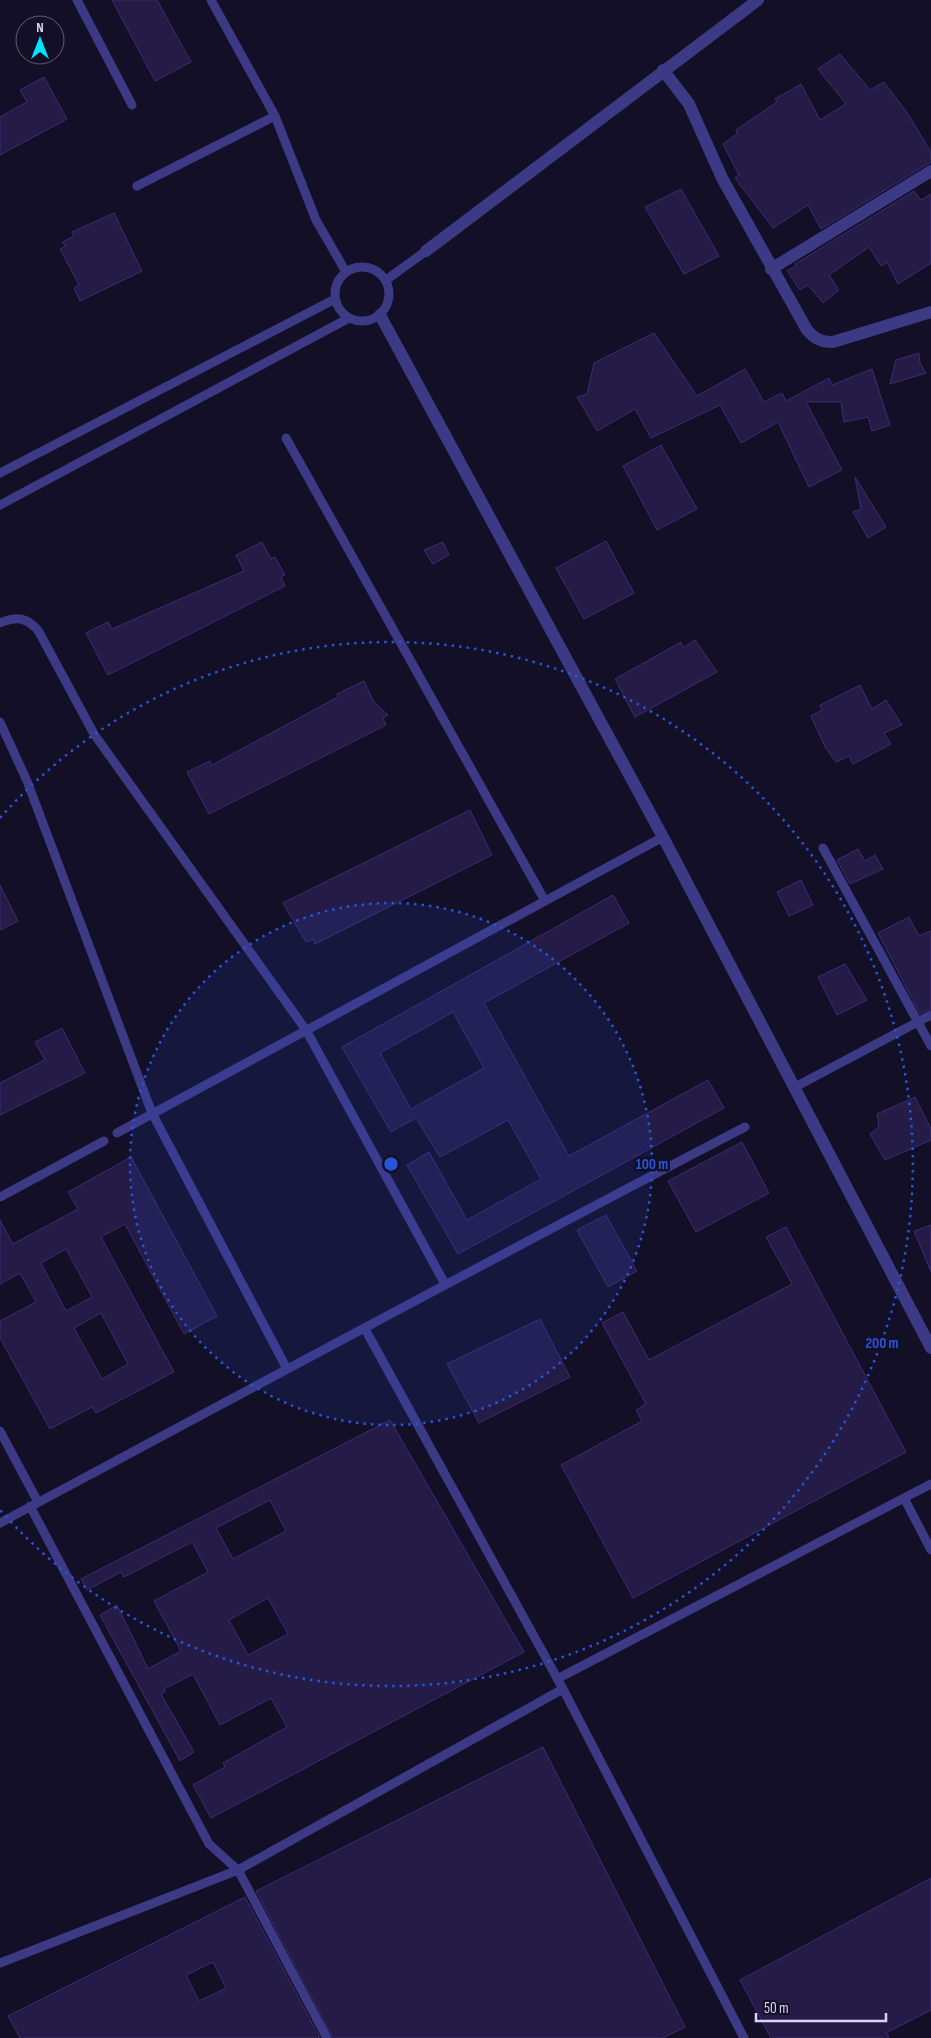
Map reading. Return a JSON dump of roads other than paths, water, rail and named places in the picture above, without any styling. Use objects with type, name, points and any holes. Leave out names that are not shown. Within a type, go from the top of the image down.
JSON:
[{"type":"street","points":[[426,251],[758,0]]},
{"type":"street","points":[[664,70],[689,104],[722,178],[806,330],[814,338],[823,342],[845,339],[931,312]]},
{"type":"street","points":[[771,269],[931,171]]},
{"type":"street","points":[[380,315],[663,837],[931,1348]]},
{"type":"lane","points":[[77,0],[132,105]]},
{"type":"lane","points":[[211,0],[275,116],[316,220],[346,272]]},
{"type":"lane","points":[[137,186],[275,116]]},
{"type":"lane","points":[[386,280],[426,251]]},
{"type":"lane","points":[[364,267],[380,274],[386,280],[389,298],[380,315],[372,320],[362,322],[349,318],[338,308],[334,299],[335,289],[339,279],[346,272],[364,267]]},
{"type":"lane","points":[[0,473],[334,299]]},
{"type":"lane","points":[[0,504],[349,318]]},
{"type":"lane","points":[[286,438],[545,901]]},
{"type":"lane","points":[[0,623],[16,618],[34,626],[94,734],[306,1030],[445,1284]]},
{"type":"lane","points":[[0,722],[27,782],[152,1113],[286,1369]]},
{"type":"lane","points":[[116,1133],[663,837]]},
{"type":"lane","points":[[823,848],[931,1046]]},
{"type":"lane","points":[[795,1087],[931,1015]]},
{"type":"lane","points":[[0,1523],[286,1369],[365,1330],[445,1284],[745,1127]]},
{"type":"lane","points":[[0,1197],[104,1141]]},
{"type":"lane","points":[[365,1330],[563,1689],[744,2038]]},
{"type":"lane","points":[[0,1431],[34,1504],[209,1844],[238,1870],[327,2038]]},
{"type":"lane","points":[[557,1679],[931,1484]]},
{"type":"lane","points":[[904,1498],[931,1550]]},
{"type":"lane","points":[[0,1963],[238,1870],[563,1689]]}]
